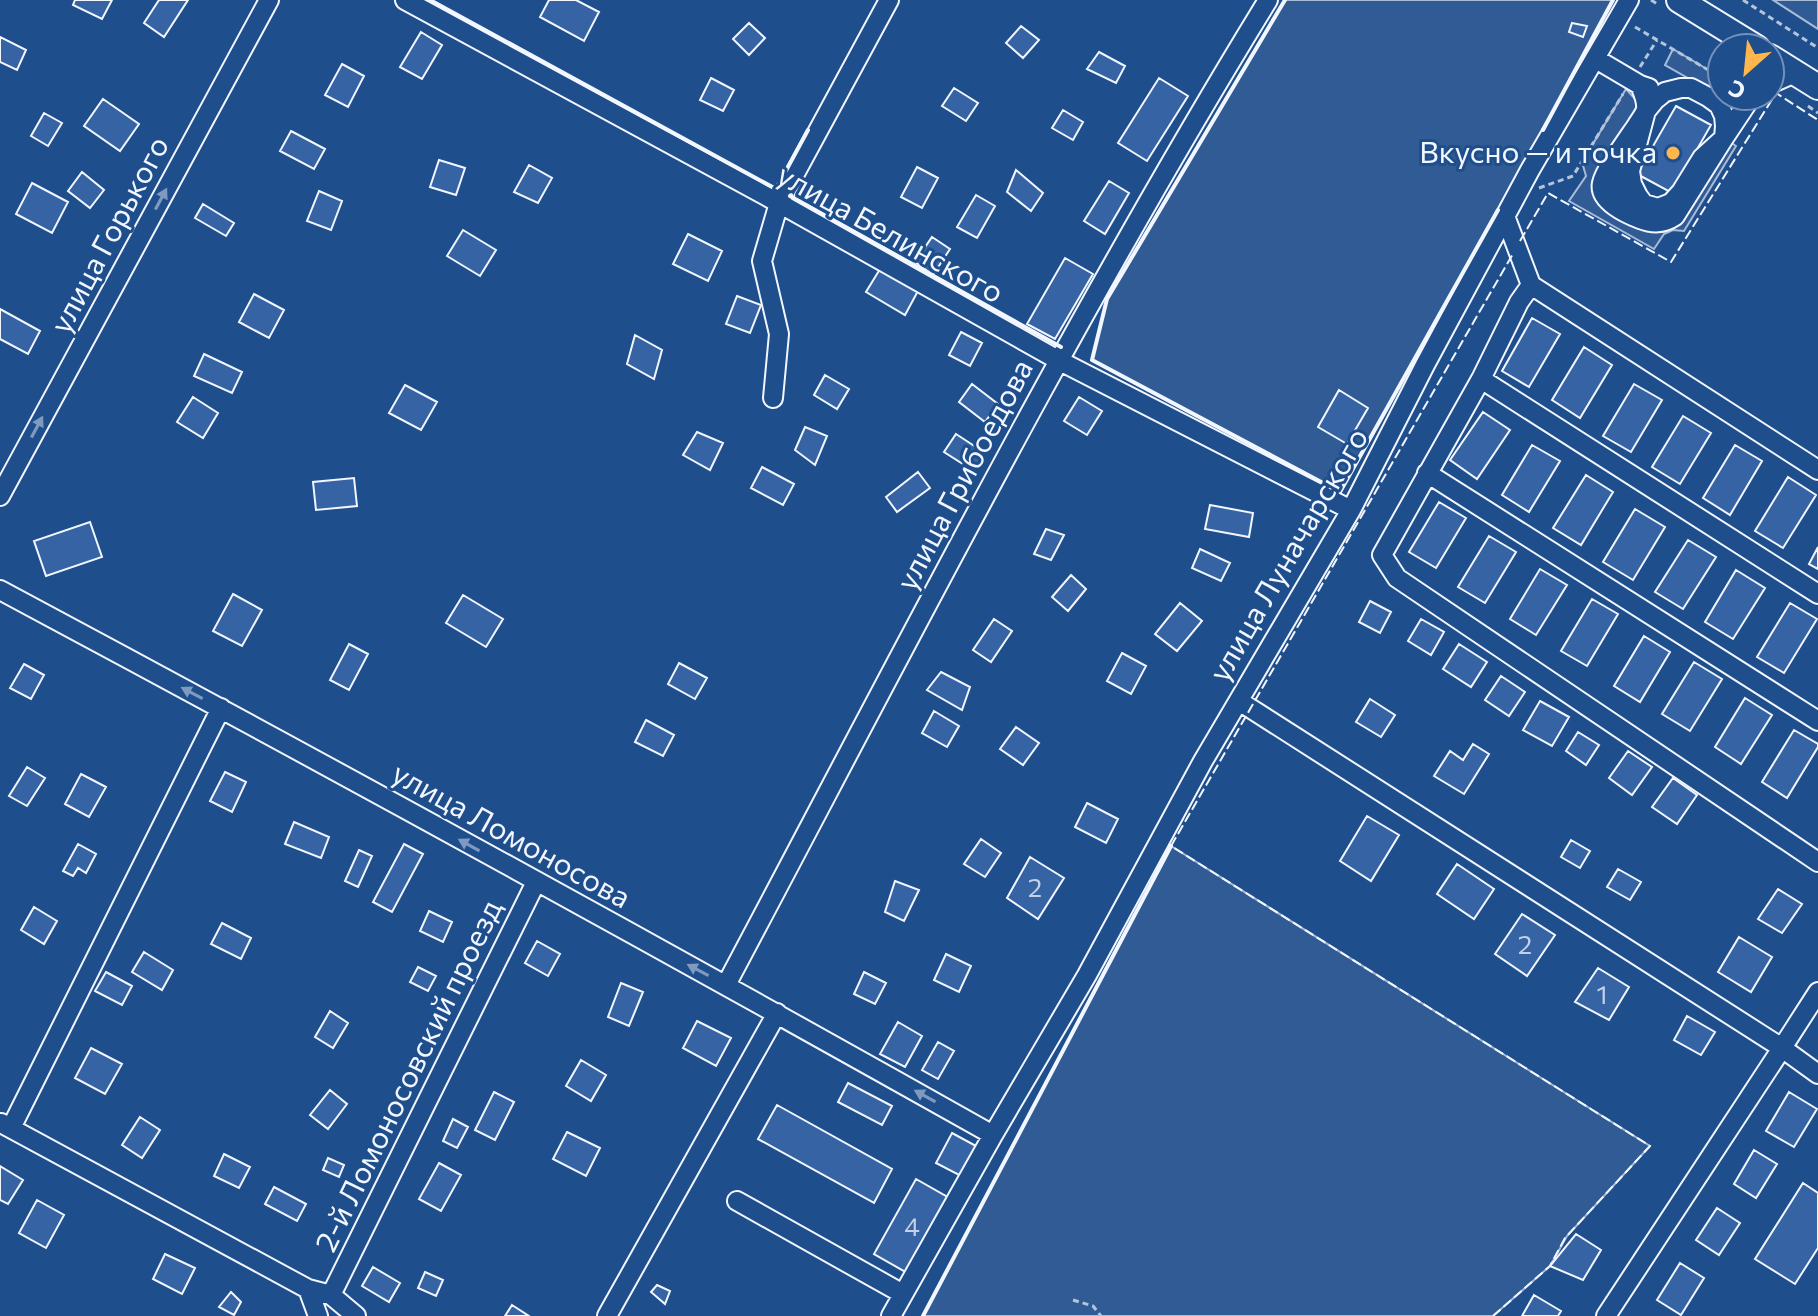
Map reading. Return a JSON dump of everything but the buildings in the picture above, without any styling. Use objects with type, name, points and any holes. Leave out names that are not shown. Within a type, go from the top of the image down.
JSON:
[{"type":"main road","points":[[1679,0],[1731,32]]},
{"type":"main road","points":[[1786,67],[1795,73],[1812,96]]},
{"type":"street","name":"улица Горького","points":[[0,496],[269,0]]},
{"type":"street","name":"улица Белинского","points":[[405,0],[779,203],[1058,360],[1351,510]]},
{"type":"street","points":[[773,398],[779,334],[762,261],[779,203],[889,0]]},
{"type":"street","name":"улица Грибоедова","points":[[726,985],[1058,360],[1268,0]]},
{"type":"street","name":"улица Луначарского","points":[[891,1316],[1087,975],[1203,761],[1351,510],[1530,170],[1629,0]]},
{"type":"street","points":[[1596,59],[1636,82],[1665,92]]},
{"type":"street","points":[[1786,77],[1795,73]]},
{"type":"street","points":[[1636,82],[1645,98],[1646,111],[1630,171],[1632,184],[1644,204],[1658,208],[1671,203],[1702,158],[1724,138],[1725,126],[1719,105],[1691,88],[1665,92],[1655,100],[1646,111],[1611,164],[1602,183],[1603,193],[1610,202],[1644,221],[1658,223],[1675,216],[1741,112]]},
{"type":"street","points":[[1505,216],[1531,285],[1818,470]]},
{"type":"street","points":[[1531,285],[1382,555],[1397,578],[1818,862]]},
{"type":"street","points":[[1481,379],[1818,594]]},
{"type":"street","points":[[1427,473],[1818,721]]},
{"type":"street","name":"улица Ломоносова","points":[[0,590],[726,985],[993,1135]]},
{"type":"street","points":[[1239,701],[1818,1074]]},
{"type":"street","points":[[221,708],[6,1126],[308,1289],[331,1295],[349,1315]]},
{"type":"street","name":"2-й Ломоносовский проезд","points":[[331,1295],[536,882]]},
{"type":"street","points":[[1606,1316],[1818,992]]},
{"type":"street","points":[[607,1316],[777,1013]]},
{"type":"street","points":[[737,1201],[903,1294]]},
{"type":"street","points":[[308,1289],[318,1316]]},
{"type":"path","points":[[1743,0],[1818,48]]},
{"type":"path","points":[[1635,27],[1706,69]]},
{"type":"path","points":[[1573,176],[1636,82],[1657,40]]},
{"type":"path","points":[[1812,96],[1818,113]]},
{"type":"path","points":[[1073,1300],[1093,1306],[1101,1316]]},
{"type":"shaded area","points":[[1285,0],[1613,0],[1552,115],[1340,492],[1092,360],[1107,299]]},
{"type":"shaded area","points":[[1773,0],[1818,0],[1818,29]]},
{"type":"shaded area","points":[[1673,49],[1706,69],[1706,88],[1665,65]]},
{"type":"shaded area","points":[[1626,89],[1646,111],[1611,164],[1644,221],[1724,138],[1736,146],[1684,231],[1673,230],[1664,234],[1654,249],[1569,201],[1586,176],[1582,162]]},
{"type":"shaded area","points":[[1171,846],[1650,1146],[1567,1236],[1550,1266],[1493,1316],[923,1316]]},
{"type":"fence","points":[[1520,241],[1548,193],[1671,262],[1776,93],[1818,120]]},
{"type":"fence","points":[[1493,1316],[1550,1266],[1565,1238],[1650,1146],[1171,846],[1514,252]]},
{"type":"wall","points":[[430,0],[776,189],[808,130]]},
{"type":"wall","points":[[1285,0],[1107,299],[1092,360],[1340,492],[1498,210]]},
{"type":"wall","points":[[1543,130],[1613,0]]},
{"type":"wall","points":[[791,195],[1061,347]]},
{"type":"wall","points":[[923,1316],[1171,846]]},
{"type":"place","name":"Вкусно — и точка","points":[[1673,153]]}]
